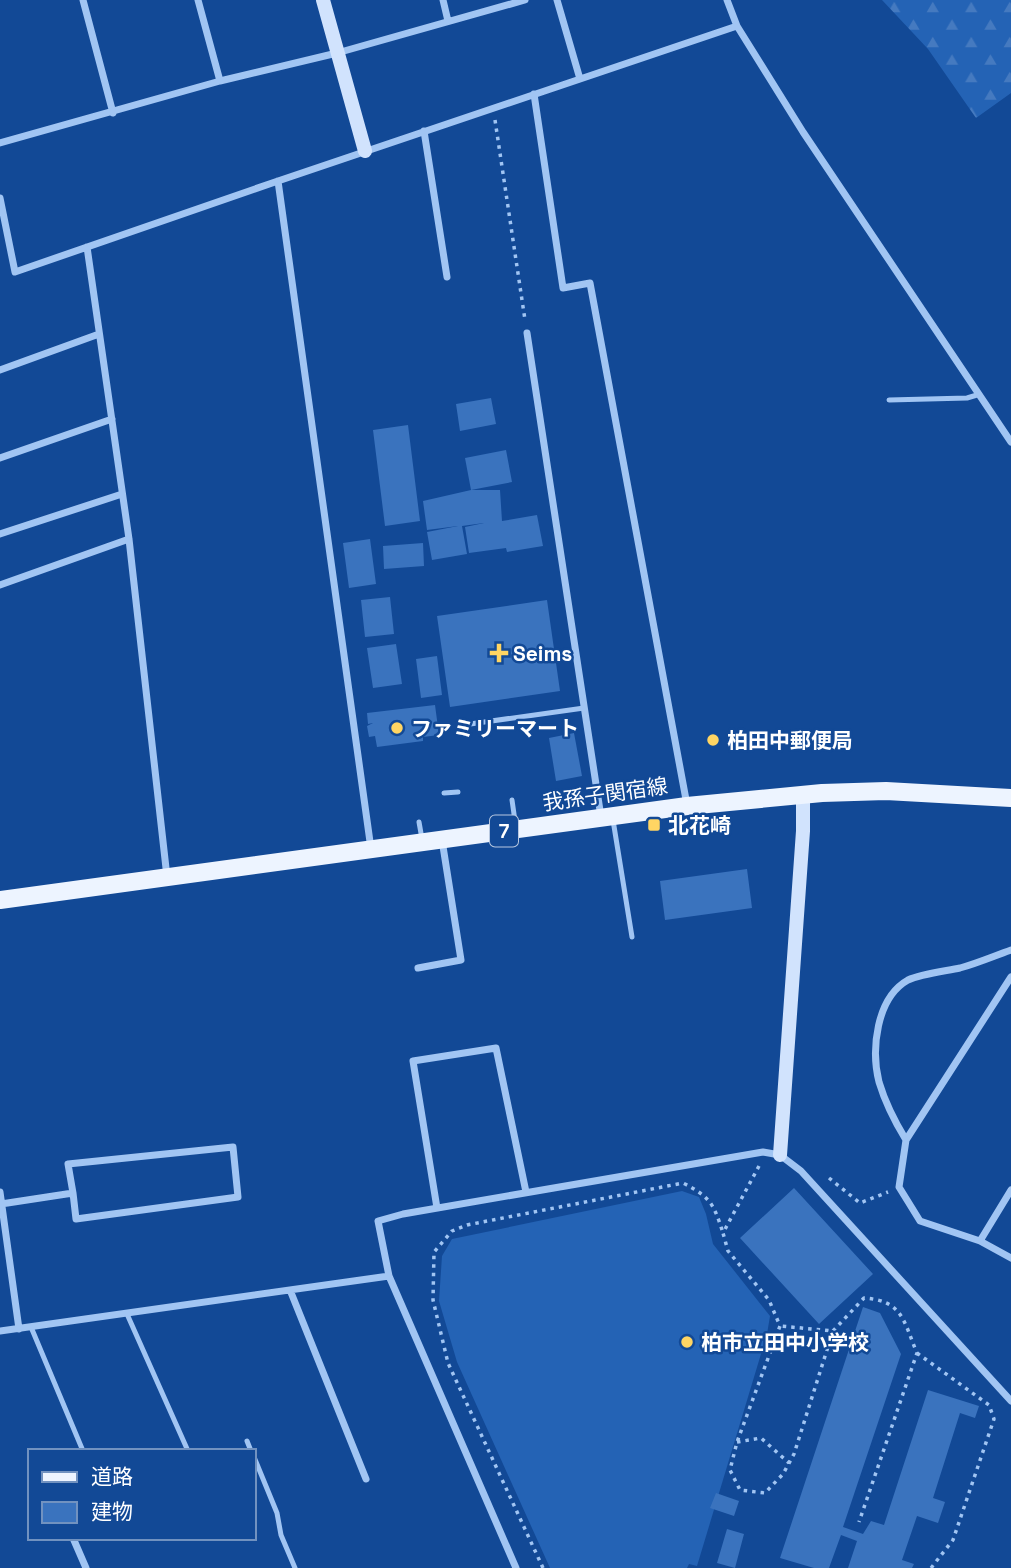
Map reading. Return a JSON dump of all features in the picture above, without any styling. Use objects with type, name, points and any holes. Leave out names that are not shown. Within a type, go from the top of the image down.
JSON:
[{"type":"main road","name":"我孫子関宿線","points":[[0,900],[687,806],[803,794],[886,791],[1011,799]]},
{"type":"street","points":[[83,0],[113,113]]},
{"type":"street","points":[[198,0],[220,80]]},
{"type":"street","points":[[323,0],[365,152]]},
{"type":"street","points":[[443,0],[448,21]]},
{"type":"street","points":[[0,143],[113,113],[220,80],[337,53],[525,0]]},
{"type":"street","points":[[557,0],[580,79]]},
{"type":"street","points":[[727,0],[737,26],[803,132],[1011,442]]},
{"type":"street","points":[[0,198],[15,272],[737,26]]},
{"type":"street","points":[[534,94],[563,288],[590,283],[687,806]]},
{"type":"street","points":[[424,131],[447,277]]},
{"type":"street","points":[[278,181],[371,849]]},
{"type":"street","points":[[87,247],[128,539],[167,877]]},
{"type":"street","points":[[527,333],[584,708],[606,817]]},
{"type":"street","points":[[0,370],[99,334]]},
{"type":"street","points":[[0,458],[112,419]]},
{"type":"street","points":[[0,534],[122,494]]},
{"type":"street","points":[[0,585],[128,539]]},
{"type":"street","points":[[780,1155],[803,831],[803,794]]},
{"type":"street","points":[[418,968],[461,960],[442,840]]},
{"type":"street","points":[[906,1140],[895,1121],[880,1083],[875,1058],[880,1021],[888,999],[908,981],[966,966],[1011,950]]},
{"type":"street","points":[[1011,977],[906,1140],[899,1187],[920,1221],[980,1241],[1011,1258]]},
{"type":"street","points":[[437,1208],[413,1061],[496,1048],[526,1192]]},
{"type":"street","points":[[233,1147],[238,1198],[76,1219],[73,1193],[68,1164],[233,1147]]},
{"type":"street","points":[[516,1568],[389,1276],[378,1221],[526,1192],[763,1152],[780,1155],[801,1171],[1011,1401]]},
{"type":"street","points":[[980,1241],[1011,1190]]},
{"type":"street","points":[[0,1192],[19,1329]]},
{"type":"street","points":[[1,1204],[73,1193]]},
{"type":"street","points":[[0,1331],[389,1276]]},
{"type":"street","points":[[290,1290],[366,1479]]},
{"type":"street","points":[[74,1540],[86,1568]]},
{"type":"lane","points":[[889,400],[967,398],[977,395]]},
{"type":"lane","points":[[463,725],[584,708]]},
{"type":"lane","points":[[444,793],[458,792]]},
{"type":"lane","points":[[512,800],[516,830]]},
{"type":"lane","points":[[606,817],[632,937]]},
{"type":"lane","points":[[419,822],[422,842]]},
{"type":"lane","points":[[127,1314],[187,1449]]},
{"type":"lane","points":[[30,1327],[82,1449]]},
{"type":"lane","points":[[247,1441],[250,1449]]},
{"type":"lane","points":[[256,1462],[295,1568]]},
{"type":"path","points":[[494,108],[527,333]]},
{"type":"path","points":[[723,1233],[764,1157],[763,1152]]},
{"type":"path","points":[[828,1177],[860,1203],[899,1187]]},
{"type":"path","points":[[543,1568],[448,1363],[433,1300],[434,1252],[452,1231],[467,1225],[684,1183],[704,1193],[714,1206],[727,1251],[769,1300],[780,1326],[737,1442],[730,1470],[740,1490],[765,1493],[783,1474],[794,1454],[833,1331],[864,1298],[883,1299],[900,1311],[917,1353],[989,1405],[994,1419],[953,1540],[931,1568]]},
{"type":"path","points":[[780,1326],[833,1331]]},
{"type":"path","points":[[859,1522],[917,1353]]},
{"type":"path","points":[[737,1442],[761,1438],[789,1463]]},
{"type":"green space","points":[[882,0],[1011,0],[1011,93],[976,118],[928,49]]},
{"type":"green space","points":[[682,1191],[699,1197],[713,1244],[770,1316],[767,1334],[697,1566],[689,1564],[687,1568],[550,1568],[457,1362],[439,1301],[442,1256],[452,1239]]},
{"type":"building","points":[[491,398],[496,424],[460,431],[456,404]]},
{"type":"building","points":[[408,425],[420,521],[385,526],[373,430]]},
{"type":"building","points":[[506,450],[512,482],[471,490],[465,458]]},
{"type":"building","points":[[471,490],[500,490],[502,521],[537,515],[543,546],[507,552],[506,548],[469,553],[465,527],[484,523],[462,526],[467,554],[432,560],[427,532],[458,526],[427,530],[423,501]]},
{"type":"building","points":[[370,539],[376,584],[349,588],[343,543]]},
{"type":"building","points":[[423,543],[424,566],[384,569],[383,546]]},
{"type":"building","points":[[390,597],[394,634],[365,637],[361,600]]},
{"type":"building","points":[[547,600],[560,691],[450,707],[437,616]]},
{"type":"building","points":[[396,644],[402,684],[373,688],[367,648]]},
{"type":"building","points":[[437,656],[442,695],[421,698],[416,659]]},
{"type":"building","points":[[435,705],[439,735],[423,737],[423,741],[377,747],[375,736],[369,737],[367,726],[373,723],[368,724],[367,713]]},
{"type":"building","points":[[574,733],[582,776],[556,781],[549,738]]},
{"type":"building","points":[[747,869],[752,908],[665,920],[660,881]]},
{"type":"building","points":[[794,1188],[873,1274],[819,1324],[740,1238]]},
{"type":"building","points":[[863,1307],[880,1313],[901,1354],[843,1527],[863,1534],[871,1521],[884,1525],[928,1390],[979,1406],[975,1418],[960,1413],[933,1498],[945,1502],[938,1523],[917,1516],[902,1560],[914,1564],[912,1568],[848,1568],[857,1541],[841,1535],[829,1568],[814,1568],[780,1558]]},
{"type":"building","points":[[716,1493],[739,1501],[734,1516],[710,1508]]},
{"type":"building","points":[[727,1529],[744,1534],[735,1568],[717,1563]]},
{"type":"place","name":"Seims","points":[[499,653]]},
{"type":"place","name":"ファミリーマート","points":[[397,728]]},
{"type":"place","name":"柏田中郵便局","points":[[713,740]]},
{"type":"place","name":"北花崎","points":[[654,825]]},
{"type":"place","name":"柏市立田中小学校","points":[[687,1342]]}]
